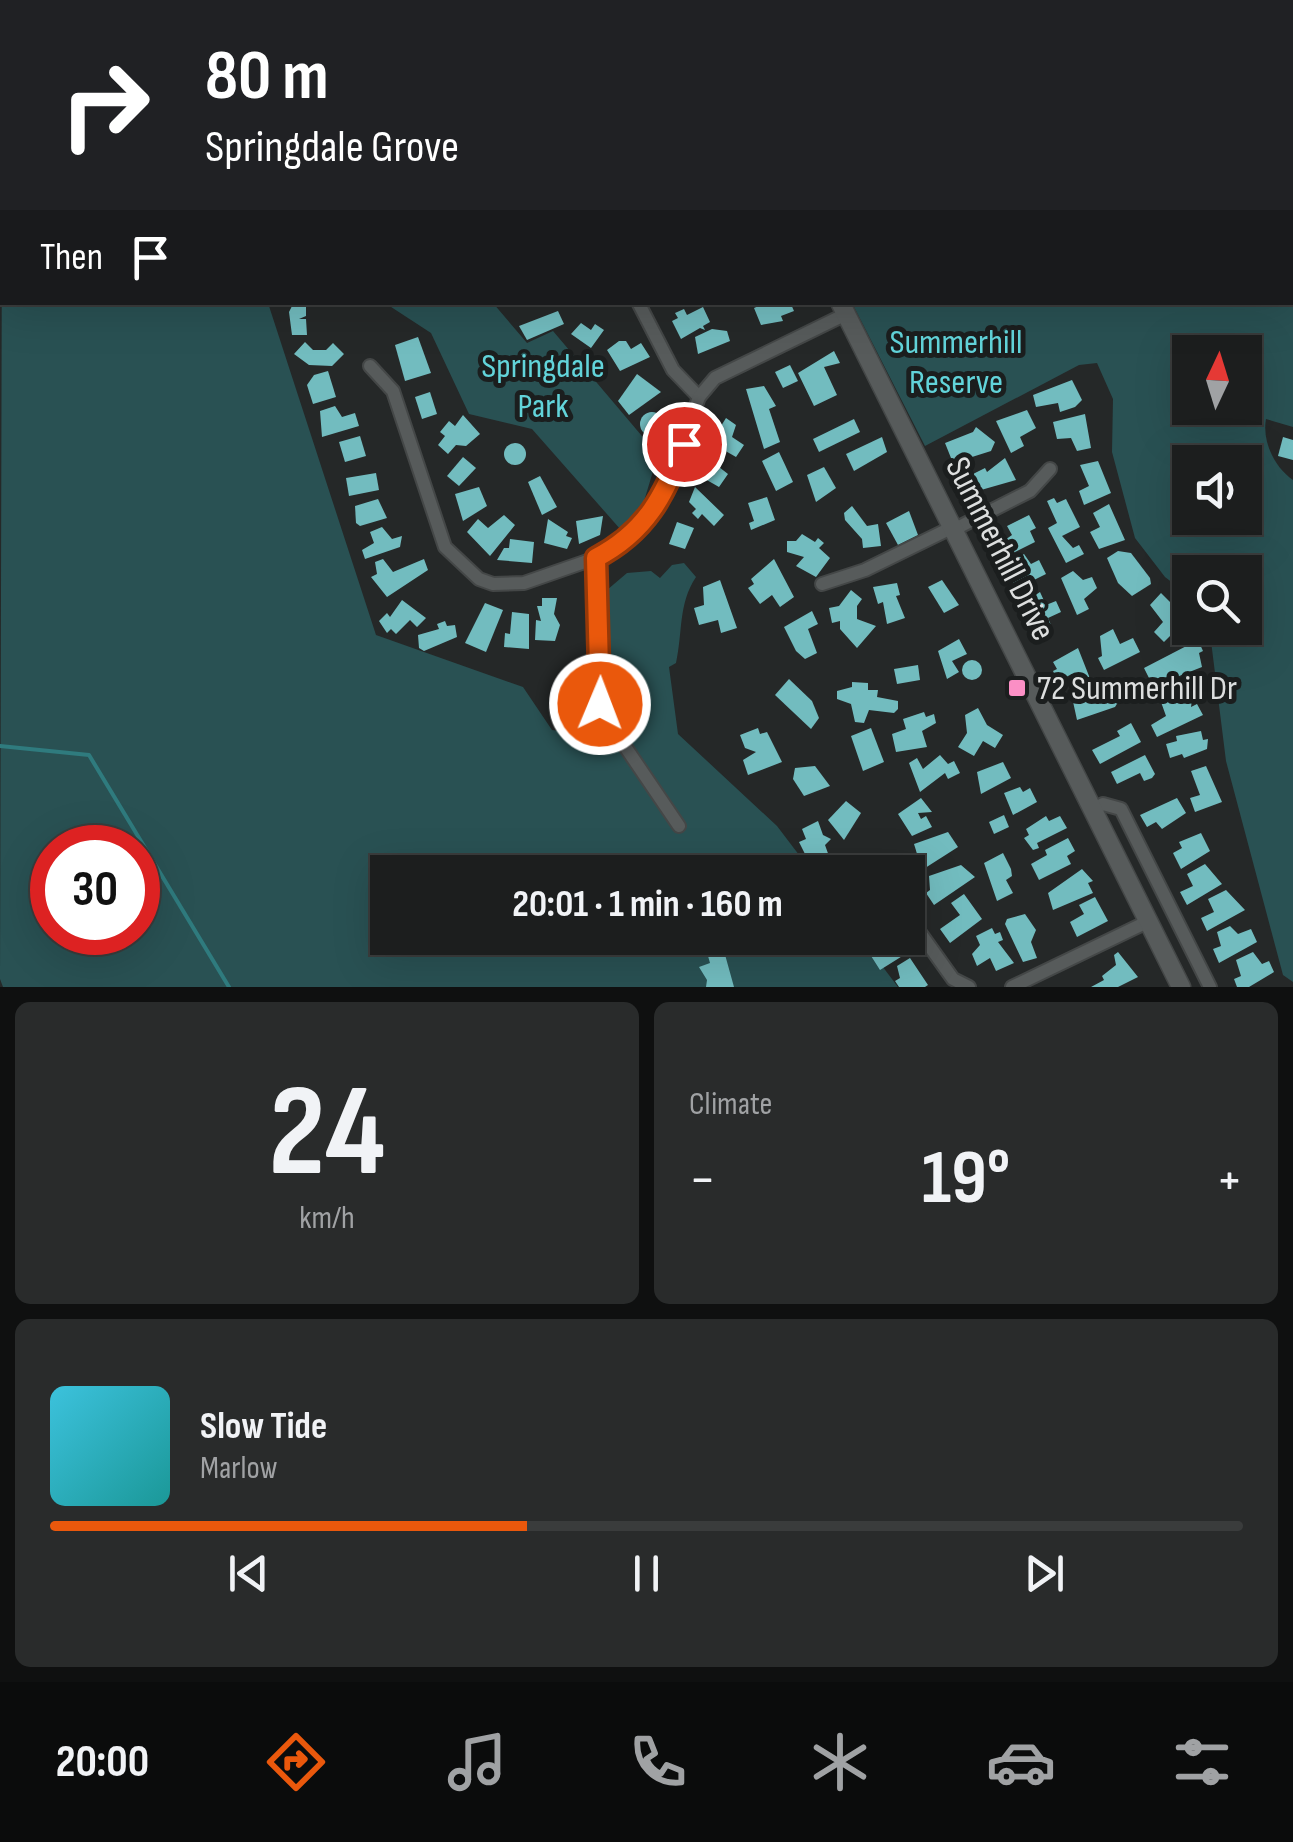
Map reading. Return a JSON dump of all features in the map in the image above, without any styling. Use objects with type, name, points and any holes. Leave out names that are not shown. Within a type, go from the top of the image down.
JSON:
[{"type":"main road","name":"Summerhill Drive","points":[[843,308],[1182,987]]},
{"type":"street","points":[[640,305],[674,370],[698,397]]},
{"type":"street","points":[[370,366],[393,391],[445,547],[467,572],[493,584],[524,583],[596,558],[629,537],[652,514],[670,481],[698,397],[715,378],[843,308]]},
{"type":"street","points":[[822,584],[865,570],[1030,491],[1050,469]]},
{"type":"street","points":[[596,558],[602,712],[679,826]]},
{"type":"street","points":[[1094,810],[1104,804],[1121,809],[1210,987]]},
{"type":"street","points":[[1012,987],[1148,921]]},
{"type":"street","points":[[925,940],[953,979],[969,987]]},
{"type":"green space","points":[[2,305],[269,305],[376,635],[523,687],[552,730],[567,732],[573,706],[608,631],[607,590],[627,573],[651,571],[660,578],[672,565],[684,563],[696,577],[684,608],[676,663],[669,667],[678,734],[777,826],[799,855],[370,855],[370,955],[874,955],[898,987],[3,987]]},
{"type":"green space","name":"Springdale Park","points":[[388,305],[495,305],[527,343],[553,331],[658,455],[644,501],[621,530],[532,429],[469,414],[431,333]]},
{"type":"green space","name":"Summerhill Reserve","points":[[853,305],[1293,305],[1293,427],[1266,419],[1265,427],[1271,453],[1293,480],[1293,982],[1283,975],[1226,761],[1212,645],[1262,645],[1262,555],[1172,555],[1172,582],[1165,577],[1135,538],[1112,452],[1113,399],[1097,363],[1079,365],[925,446]]},
{"type":"building","points":[[306,305],[306,316],[299,319],[306,319],[307,335],[292,335],[292,306]]},
{"type":"building","points":[[791,305],[794,311],[781,316],[783,321],[761,325],[754,308]]},
{"type":"building","points":[[703,307],[710,322],[703,326],[705,330],[700,328],[681,339],[672,321],[678,318],[675,313],[684,309],[687,315]]},
{"type":"building","points":[[558,311],[564,324],[527,340],[519,326]]},
{"type":"building","points":[[581,323],[591,330],[595,324],[604,330],[591,348],[571,334]]},
{"type":"building","points":[[712,329],[727,331],[730,341],[698,354],[695,337]]},
{"type":"building","points":[[418,337],[431,373],[405,381],[395,345]]},
{"type":"building","points":[[626,341],[631,349],[641,343],[650,357],[620,371],[607,350]]},
{"type":"building","points":[[305,342],[313,350],[326,350],[333,343],[344,354],[332,366],[309,365],[294,354]]},
{"type":"building","points":[[834,351],[840,363],[824,367],[837,395],[814,406],[798,373]]},
{"type":"building","points":[[790,365],[798,381],[783,388],[775,372]]},
{"type":"building","points":[[328,371],[336,397],[313,404],[307,385],[314,375]]},
{"type":"building","points":[[637,374],[661,392],[629,415],[618,401]]},
{"type":"building","points":[[1072,380],[1082,400],[1075,407],[1060,412],[1058,403],[1036,407],[1033,395]]},
{"type":"building","points":[[764,386],[776,406],[769,409],[780,442],[764,449],[746,389]]},
{"type":"building","points":[[430,392],[437,414],[422,419],[415,397]]},
{"type":"building","points":[[335,406],[342,417],[355,413],[359,426],[322,437],[320,411]]},
{"type":"building","points":[[1027,410],[1036,428],[1020,437],[1024,446],[1011,453],[996,421]]},
{"type":"building","points":[[647,412],[657,412],[664,424],[657,436],[647,436],[640,429],[640,419]]},
{"type":"building","points":[[1085,414],[1091,448],[1077,451],[1071,438],[1057,439],[1053,422]]},
{"type":"building","points":[[463,415],[480,434],[466,446],[456,445],[448,454],[438,445],[445,436],[440,432],[449,421],[455,426]]},
{"type":"building","points":[[726,418],[736,425],[732,437],[744,445],[736,457],[708,441],[715,430],[708,425],[712,420],[721,426]]},
{"type":"building","points":[[854,419],[860,432],[819,452],[813,439]]},
{"type":"building","points":[[976,427],[995,442],[991,451],[953,463],[945,443],[973,432]]},
{"type":"building","points":[[360,436],[366,456],[345,462],[339,442]]},
{"type":"building","points":[[882,437],[887,452],[854,471],[846,454]]},
{"type":"building","points":[[1283,437],[1293,440],[1293,460],[1278,456]]},
{"type":"building","points":[[515,443],[523,446],[523,462],[515,465],[507,462],[504,454],[507,446]]},
{"type":"building","points":[[716,450],[719,467],[728,474],[719,487],[698,475],[706,463],[704,453]]},
{"type":"building","points":[[779,452],[793,482],[776,491],[762,461]]},
{"type":"building","points":[[463,457],[476,468],[459,486],[447,476]]},
{"type":"building","points":[[1005,458],[1016,480],[981,490],[973,474],[985,468],[987,472]]},
{"type":"building","points":[[1098,461],[1111,493],[1084,505],[1079,491],[1089,486],[1080,465]]},
{"type":"building","points":[[824,467],[836,488],[816,502],[807,475]]},
{"type":"building","points":[[376,473],[379,490],[349,496],[346,478]]},
{"type":"building","points":[[540,476],[557,507],[542,515],[528,482]]},
{"type":"building","points":[[479,487],[487,506],[463,521],[455,494]]},
{"type":"building","points":[[695,487],[724,515],[714,526],[702,514],[698,519],[692,513],[696,509],[689,502]]},
{"type":"building","points":[[767,497],[775,520],[751,530],[749,523],[754,521],[748,503]]},
{"type":"building","points":[[1054,498],[1057,503],[1066,499],[1080,527],[1062,536],[1073,548],[1079,545],[1084,554],[1066,563],[1048,528],[1057,523],[1047,501]]},
{"type":"building","points":[[378,499],[387,518],[360,526],[356,523],[355,506]]},
{"type":"building","points":[[1109,504],[1125,540],[1099,549],[1090,532],[1100,527],[1093,513]]},
{"type":"building","points":[[852,506],[867,526],[878,524],[881,546],[863,548],[862,539],[845,520],[844,513]]},
{"type":"building","points":[[909,511],[918,535],[898,545],[886,523]]},
{"type":"building","points":[[504,515],[515,525],[490,556],[467,532],[478,519],[488,528]]},
{"type":"building","points":[[1029,515],[1036,528],[1030,531],[1035,542],[1001,559],[995,547],[1012,535],[1007,526]]},
{"type":"building","points":[[603,516],[600,535],[579,544],[576,521]]},
{"type":"building","points":[[548,519],[572,538],[567,549],[544,543]]},
{"type":"building","points":[[677,522],[694,528],[685,549],[669,544]]},
{"type":"building","points":[[382,527],[392,539],[402,536],[400,547],[365,559],[362,550],[374,543],[370,532]]},
{"type":"building","points":[[802,534],[824,543],[819,548],[830,558],[816,577],[796,566],[804,557],[787,552],[787,541],[796,541]]},
{"type":"building","points":[[510,539],[534,542],[532,563],[497,560],[504,548],[509,548]]},
{"type":"building","points":[[1118,551],[1131,553],[1150,578],[1151,584],[1132,596],[1118,583],[1107,558]]},
{"type":"building","points":[[1024,554],[1031,564],[1039,560],[1046,574],[1016,589],[1009,576],[1019,571],[1014,561]]},
{"type":"building","points":[[383,559],[393,572],[424,559],[428,570],[387,597],[371,577],[377,574],[375,562]]},
{"type":"building","points":[[774,559],[794,597],[780,607],[772,595],[760,604],[748,588],[754,584],[751,579]]},
{"type":"building","points":[[1073,571],[1083,580],[1092,577],[1097,588],[1084,599],[1089,609],[1077,615],[1061,578]]},
{"type":"building","points":[[720,580],[737,628],[721,633],[718,620],[699,625],[694,608],[704,605],[703,587]]},
{"type":"building","points":[[942,580],[959,605],[944,613],[928,587]]},
{"type":"building","points":[[897,583],[900,595],[896,596],[905,618],[887,624],[883,602],[878,604],[873,587]]},
{"type":"building","points":[[851,590],[862,599],[857,606],[857,619],[876,626],[857,648],[840,629],[840,621],[832,623],[829,608],[839,606]]},
{"type":"building","points":[[1040,592],[1046,605],[1056,601],[1061,612],[1048,618],[1051,625],[1039,631],[1025,602]]},
{"type":"building","points":[[1161,593],[1172,604],[1172,634],[1164,642],[1154,632],[1163,622],[1150,605]]},
{"type":"building","points":[[542,598],[557,598],[554,614],[560,625],[555,641],[535,640],[536,620],[541,621],[537,606],[542,606]]},
{"type":"building","points":[[402,600],[426,618],[417,627],[410,620],[396,634],[391,629],[387,633],[379,621],[387,613],[390,617]]},
{"type":"building","points":[[485,603],[503,610],[486,652],[465,643]]},
{"type":"building","points":[[812,611],[818,624],[808,629],[817,653],[805,659],[796,651],[784,627]]},
{"type":"building","points":[[512,612],[529,614],[529,649],[504,647]]},
{"type":"building","points":[[445,621],[447,626],[455,625],[457,637],[424,651],[419,648],[418,635],[439,629],[437,624]]},
{"type":"building","points":[[1113,629],[1120,644],[1133,638],[1140,652],[1104,670],[1098,658],[1102,656],[1100,636]]},
{"type":"building","points":[[959,639],[967,654],[952,661],[959,672],[947,679],[938,651]]},
{"type":"building","points":[[1188,645],[1200,645],[1203,651],[1199,653],[1202,667],[1164,682],[1161,677],[1151,682],[1144,668]]},
{"type":"building","points":[[1078,648],[1090,684],[1083,688],[1072,674],[1058,681],[1053,671],[1057,669],[1053,662]]},
{"type":"building","points":[[972,660],[982,670],[972,680],[962,670]]},
{"type":"building","points":[[918,665],[920,680],[897,684],[894,669]]},
{"type":"building","points":[[789,679],[812,701],[819,718],[811,729],[775,695]]},
{"type":"building","points":[[852,682],[868,683],[868,690],[878,690],[877,697],[898,701],[898,709],[894,713],[869,710],[864,723],[855,722],[851,704],[837,699],[837,691],[852,687]]},
{"type":"building","points":[[1103,682],[1117,692],[1120,699],[1115,707],[1077,720],[1072,697],[1099,689]]},
{"type":"building","points":[[1175,694],[1178,700],[1178,695],[1192,700],[1191,707],[1197,704],[1203,715],[1157,737],[1151,725],[1166,716],[1161,702]]},
{"type":"building","points":[[978,708],[987,725],[1003,735],[995,748],[983,741],[974,756],[958,747],[967,733],[965,715]]},
{"type":"building","points":[[924,712],[926,717],[934,714],[936,723],[922,731],[927,747],[896,752],[892,734],[906,729],[903,719]]},
{"type":"building","points":[[1131,723],[1141,742],[1100,764],[1092,750],[1120,736],[1117,731]]},
{"type":"building","points":[[758,728],[760,734],[767,732],[782,762],[748,775],[743,760],[756,752],[745,748],[740,735]]},
{"type":"building","points":[[871,728],[884,762],[863,771],[851,736]]},
{"type":"building","points":[[1201,731],[1203,740],[1208,739],[1207,749],[1184,758],[1182,754],[1170,758],[1166,744],[1177,741],[1176,736]]},
{"type":"building","points":[[940,755],[948,764],[954,761],[960,773],[948,779],[945,773],[920,792],[909,763],[917,758],[923,769]]},
{"type":"building","points":[[1145,755],[1155,774],[1152,778],[1144,781],[1140,773],[1117,784],[1111,772]]},
{"type":"building","points":[[1003,762],[1011,778],[981,794],[977,772]]},
{"type":"building","points":[[815,766],[830,786],[804,796],[793,779],[795,768]]},
{"type":"building","points":[[1206,766],[1222,802],[1195,812],[1190,798],[1200,795],[1191,771]]},
{"type":"building","points":[[1020,787],[1023,792],[1030,788],[1037,802],[1013,815],[1004,793]]},
{"type":"building","points":[[921,798],[932,812],[918,813],[921,819],[926,816],[932,827],[912,836],[898,814]]},
{"type":"building","points":[[1177,798],[1186,813],[1162,829],[1156,822],[1147,827],[1140,815]]},
{"type":"building","points":[[846,801],[861,813],[844,840],[828,820]]},
{"type":"building","points":[[1004,815],[1009,827],[994,834],[989,822]]},
{"type":"building","points":[[1046,816],[1049,821],[1060,816],[1067,828],[1037,843],[1039,848],[1033,850],[1024,838],[1029,835],[1026,829]]},
{"type":"building","points":[[818,821],[823,835],[831,839],[825,845],[829,855],[806,855],[799,842],[806,839],[802,829]]},
{"type":"building","points":[[948,832],[958,847],[925,868],[925,855],[917,855],[914,844]]},
{"type":"building","points":[[1201,833],[1210,851],[1181,869],[1173,853],[1182,848],[1179,842]]},
{"type":"building","points":[[1068,838],[1075,851],[1067,856],[1071,864],[1039,880],[1031,864],[1047,855],[1045,850]]},
{"type":"building","points":[[1003,853],[1011,869],[1012,876],[1006,880],[1013,893],[997,901],[984,863]]},
{"type":"building","points":[[1205,864],[1222,884],[1187,905],[1180,892],[1193,886],[1187,874]]},
{"type":"building","points":[[961,865],[975,877],[934,905],[926,893],[930,890],[929,876]]},
{"type":"building","points":[[1082,869],[1093,881],[1088,883],[1093,893],[1053,910],[1048,893]]},
{"type":"building","points":[[1226,890],[1245,910],[1207,931],[1201,918],[1214,912],[1208,899]]},
{"type":"building","points":[[964,894],[982,919],[950,943],[940,929],[960,915],[951,903]]},
{"type":"building","points":[[1095,897],[1108,921],[1077,937],[1070,922],[1084,914],[1079,905]]},
{"type":"building","points":[[1025,914],[1036,930],[1031,942],[1037,958],[1023,962],[1005,924],[1007,919]]},
{"type":"building","points":[[1230,926],[1238,934],[1251,929],[1257,942],[1219,963],[1213,949],[1221,946],[1217,932]]},
{"type":"building","points":[[992,928],[995,934],[1000,932],[1003,940],[998,942],[1014,963],[996,971],[990,958],[977,966],[972,954],[980,945],[976,936]]},
{"type":"building","points":[[1118,952],[1138,977],[1118,987],[1091,987],[1104,980],[1102,976],[1116,965],[1114,955]]},
{"type":"building","points":[[1253,952],[1262,964],[1269,961],[1274,972],[1249,987],[1237,987],[1234,979],[1241,976],[1236,960]]},
{"type":"building","points":[[725,955],[734,987],[706,987],[707,980],[699,967],[710,963],[708,956]]},
{"type":"building","points":[[870,955],[904,955],[880,970]]},
{"type":"building","points":[[910,958],[928,985],[925,987],[899,987],[895,981],[900,978],[897,966]]},
{"type":"waterway","points":[[0,746],[89,755],[229,987]]},
{"type":"place","name":"72 Summerhill Dr","points":[[1017,688]]},
{"type":"route","points":[[600,704],[602,647],[596,558],[613,550],[652,514],[684,444]]}]
